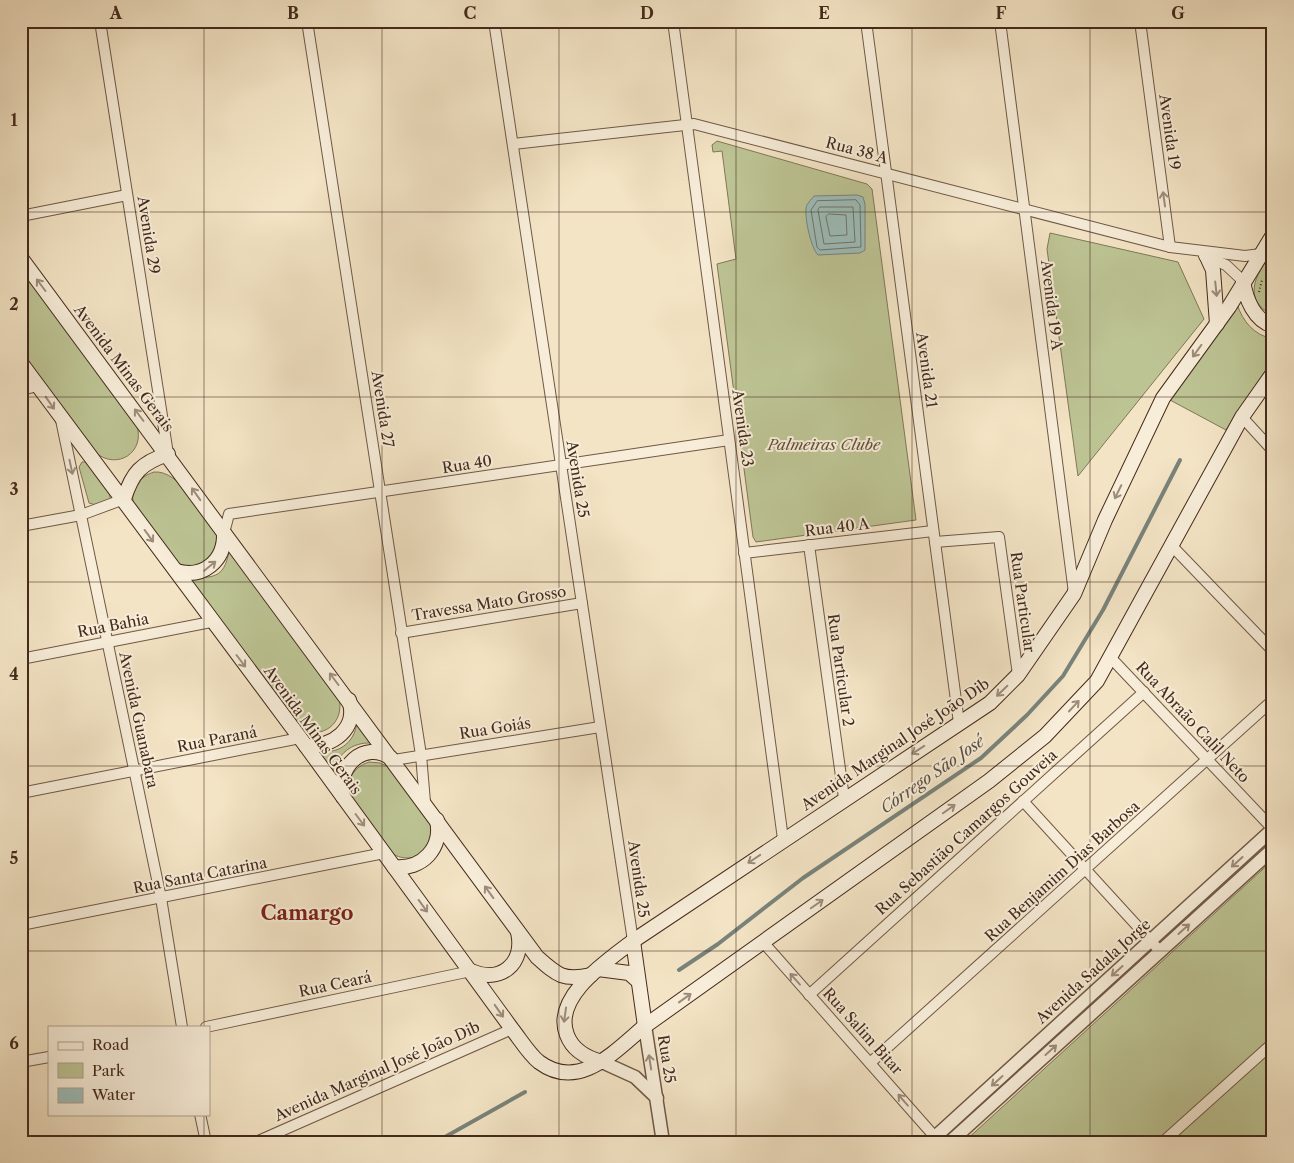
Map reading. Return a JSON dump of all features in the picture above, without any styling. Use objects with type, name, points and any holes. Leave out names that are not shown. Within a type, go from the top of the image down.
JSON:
[{"type":"main road","name":"Avenida Marginal José João Dib","points":[[594,972],[632,941],[844,798],[990,703],[1018,676],[1074,594],[1104,520],[1163,398],[1217,324],[1273,235]]},
{"type":"main road","points":[[1207,257],[1213,270],[1217,324]]},
{"type":"main road","name":"Avenida Minas Gerais","points":[[21,258],[394,760],[537,957],[558,975],[574,978],[594,972]]},
{"type":"main road","points":[[1243,281],[1253,311],[1263,321],[1273,326]]},
{"type":"main road","name":"Avenida Minas Gerais","points":[[21,363],[61,420],[124,500],[211,622],[303,742],[512,1029],[538,1061],[552,1070],[570,1074],[590,1069],[602,1062]]},
{"type":"main road","points":[[638,981],[629,973],[594,972],[568,1004],[563,1016],[565,1031],[570,1044],[582,1054],[602,1062],[645,1026],[989,781],[1045,736],[1097,681],[1242,417],[1273,373]]},
{"type":"main road","points":[[124,500],[129,481],[140,468],[154,459],[168,454]]},
{"type":"main road","points":[[176,571],[194,574],[211,566],[222,552],[224,533]]},
{"type":"main road","points":[[303,742],[325,745],[341,735],[351,718],[352,708],[349,700]]},
{"type":"main road","points":[[343,799],[341,781],[343,772],[354,758],[370,752],[379,752],[394,760]]},
{"type":"main road","points":[[394,866],[413,866],[429,855],[437,839],[437,820]]},
{"type":"main road","points":[[470,971],[490,976],[508,968],[519,951],[518,931]]},
{"type":"main road","points":[[632,941],[645,1026]]},
{"type":"street","name":"Avenida 29","points":[[100,21],[168,454]]},
{"type":"street","name":"Avenida 27","points":[[307,21],[421,755],[425,802]]},
{"type":"street","name":"Avenida 25","points":[[494,21],[632,941]]},
{"type":"street","name":"Avenida 23","points":[[673,21],[783,839]]},
{"type":"street","name":"Avenida 21","points":[[866,21],[959,723]]},
{"type":"street","name":"Avenida 19 A","points":[[1000,21],[1074,594]]},
{"type":"street","name":"Avenida 19","points":[[1140,21],[1170,247]]},
{"type":"street","name":"Rua 38 A","points":[[513,144],[694,124],[1170,247],[1245,256],[1261,254]]},
{"type":"street","points":[[21,216],[127,195]]},
{"type":"street","name":"Rua 38 A","points":[[1189,250],[1226,265],[1243,281]]},
{"type":"street","points":[[21,390],[38,386]]},
{"type":"street","points":[[1242,417],[1273,451]]},
{"type":"street","name":"Avenida Guanabara","points":[[61,420],[161,898],[182,1026]]},
{"type":"street","name":"Rua 40","points":[[224,533],[229,514],[730,440]]},
{"type":"street","points":[[21,526],[81,515],[124,500]]},
{"type":"street","name":"Rua 40 A","points":[[744,553],[934,531]]},
{"type":"street","name":"Rua Particular","points":[[935,542],[999,537],[1018,676]]},
{"type":"street","points":[[1171,545],[1273,651]]},
{"type":"street","name":"Rua Particular 2","points":[[809,546],[844,798]]},
{"type":"street","name":"Travessa Mato Grosso","points":[[401,633],[582,603]]},
{"type":"street","name":"Rua Bahia","points":[[21,658],[211,622]]},
{"type":"street","name":"Rua Abraão Calil Neto","points":[[1111,658],[1273,829]]},
{"type":"street","name":"Rua Sebastião Camargos Gouveia","points":[[809,994],[1144,692]]},
{"type":"street","name":"Rua Benjamim Dias Barbosa","points":[[870,1064],[1273,700]]},
{"type":"street","name":"Rua Goiás","points":[[394,760],[600,727]]},
{"type":"street","name":"Rua Paraná","points":[[21,793],[134,771],[303,742]]},
{"type":"street","points":[[1023,802],[1160,951]]},
{"type":"street","name":"Avenida Sadala Jorge","points":[[936,1140],[1273,829]]},
{"type":"street","name":"Avenida Sadala Jorge","points":[[950,1142],[1273,849]]},
{"type":"street","name":"Rua Santa Catarina","points":[[21,925],[384,853]]},
{"type":"street","name":"Rua Salim Bitar","points":[[763,942],[936,1140]]},
{"type":"street","name":"Rua Ceará","points":[[210,1026],[470,971]]},
{"type":"street","name":"Rua 25","points":[[645,1026],[663,1142]]},
{"type":"street","name":"Avenida Marginal José João Dib","points":[[256,1142],[512,1029]]},
{"type":"street","points":[[1163,1142],[1273,1043]]},
{"type":"street","points":[[21,1062],[48,1056]]},
{"type":"street","name":"Rua 25","points":[[602,1062],[635,1077],[657,1098]]},
{"type":"street","points":[[200,1116],[206,1142]]},
{"type":"path","points":[[1258,294],[1264,272]]},
{"type":"green space","name":"Palmeiras Clube","points":[[717,141],[867,184],[872,189],[916,520],[756,542],[753,537],[717,264],[736,259],[722,151],[713,152],[712,145]]},
{"type":"green space","points":[[1050,233],[1178,262],[1204,319],[1078,476],[1047,249]]},
{"type":"green space","points":[[1273,251],[1273,316],[1263,309],[1254,293],[1257,277]]},
{"type":"green space","points":[[21,270],[137,426],[137,444],[127,456],[112,460],[96,453],[21,352]]},
{"type":"green space","points":[[1237,304],[1242,316],[1250,327],[1260,334],[1273,339],[1273,359],[1226,430],[1170,400]]},
{"type":"green space","points":[[82,462],[86,462],[110,495],[110,501],[96,505],[89,503],[79,467]]},
{"type":"green space","points":[[154,472],[164,473],[181,485],[197,504],[216,533],[217,542],[212,556],[200,565],[184,565],[176,562],[135,507],[133,496],[135,487],[141,479]]},
{"type":"green space","points":[[229,551],[339,698],[339,715],[335,722],[324,731],[308,731],[300,728],[189,579],[210,577],[220,572],[227,561]]},
{"type":"green space","points":[[357,722],[372,743],[364,743],[346,750],[338,760],[332,773],[317,750],[331,751],[344,746],[353,736]]},
{"type":"green space","points":[[369,762],[380,763],[389,767],[431,823],[432,834],[430,842],[421,855],[403,858],[394,855],[375,833],[350,795],[349,784],[352,774],[359,767]]},
{"type":"green space","points":[[1273,860],[1273,1142],[964,1142]]},
{"type":"water","points":[[857,195],[863,197],[865,204],[865,250],[860,253],[818,255],[811,240],[806,207],[814,196]]},
{"type":"waterway","name":"Córrego São José","points":[[679,970],[718,944],[803,878],[981,758],[1027,715],[1063,676],[1103,610],[1180,460]]},
{"type":"waterway","name":"Córrego São José","points":[[436,1142],[525,1092]]},
{"type":"district","name":"Camargo","points":[[307,913]]}]
